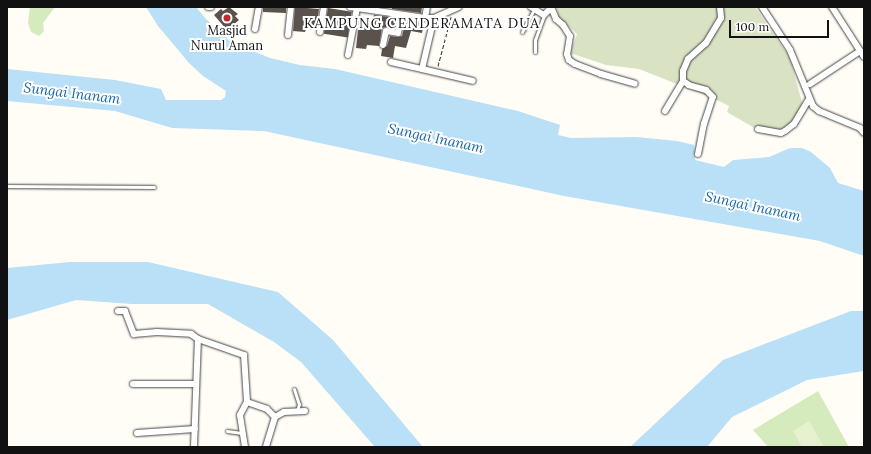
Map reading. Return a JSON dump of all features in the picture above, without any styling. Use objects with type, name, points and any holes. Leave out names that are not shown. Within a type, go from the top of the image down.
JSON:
[{"type":"street","points":[[255,29],[259,7]]},
{"type":"street","points":[[288,35],[291,7]]},
{"type":"street","points":[[320,32],[324,7]]},
{"type":"street","points":[[348,54],[353,7],[402,15],[434,18],[453,11],[459,7]]},
{"type":"street","points":[[426,18],[427,7]]},
{"type":"street","points":[[665,111],[683,81],[683,71],[688,59],[706,43],[720,18],[720,7]]},
{"type":"street","points":[[762,7],[790,50],[813,106],[818,111],[863,128]]},
{"type":"street","points":[[810,84],[862,54],[832,7]]},
{"type":"street","points":[[532,8],[544,15],[551,8],[556,19],[563,25],[570,36],[567,54],[569,60],[575,64],[601,74],[635,84]]},
{"type":"street","points":[[383,44],[386,31],[398,33],[402,15]]},
{"type":"street","points":[[422,69],[434,18]]},
{"type":"street","points":[[391,62],[473,81]]},
{"type":"street","points":[[683,81],[689,85],[706,90],[713,97],[704,124],[698,154]]},
{"type":"street","points":[[758,129],[781,133],[786,131],[794,124],[809,99]]},
{"type":"street","points":[[118,311],[125,311],[134,334],[157,332],[191,334],[198,339],[244,355],[247,402],[240,415],[245,447]]},
{"type":"street","points":[[194,447],[198,339]]},
{"type":"street","points":[[133,384],[196,384]]},
{"type":"street","points":[[247,402],[267,409],[275,417]]},
{"type":"street","points":[[266,447],[275,417],[284,412],[305,411]]},
{"type":"street","points":[[137,432],[195,429]]},
{"type":"lane","points":[[522,32],[532,8]]},
{"type":"lane","points":[[535,52],[535,40],[544,15]]},
{"type":"lane","points":[[7,186],[154,187]]},
{"type":"lane","points":[[294,388],[298,404],[297,411]]},
{"type":"lane","points":[[227,431],[242,433]]},
{"type":"path","points":[[437,72],[453,11]]},
{"type":"green space","points":[[30,7],[55,7],[43,23],[44,31],[39,36],[31,32],[28,23]]},
{"type":"green space","points":[[556,7],[755,7],[790,58],[803,106],[790,130],[780,136],[765,134],[727,112],[729,106],[717,100],[639,69],[606,65],[570,53],[577,34],[559,17]]},
{"type":"green space","points":[[818,391],[849,447],[768,447],[753,430]]},
{"type":"green space","points":[[809,421],[824,447],[802,447],[793,431]]},
{"type":"water","name":"Sungai Inanam","points":[[146,7],[196,7],[206,19],[231,42],[270,58],[300,65],[335,69],[518,111],[560,125],[558,135],[571,138],[636,137],[677,141],[694,145],[695,160],[724,167],[733,160],[769,157],[790,148],[802,148],[811,152],[830,168],[838,183],[864,191],[864,256],[820,241],[564,196],[264,131],[172,128],[115,111],[7,101],[7,69],[115,80],[161,89],[166,100],[221,100],[225,97],[226,91],[203,76],[189,63],[158,26]]},
{"type":"water","points":[[70,262],[148,262],[278,292],[333,340],[423,447],[375,447],[301,362],[274,342],[208,304],[132,304],[76,300],[7,320],[7,268]]},
{"type":"water","points":[[851,311],[864,311],[864,371],[807,380],[732,417],[707,447],[630,447],[723,360]]},
{"type":"building","name":"Masjid Nurul Aman","points":[[229,7],[238,14],[235,16],[239,20],[227,30],[214,15],[221,9],[223,11]]},
{"type":"building","points":[[263,7],[286,7],[286,13],[263,12]]},
{"type":"building","points":[[295,7],[319,9],[316,30],[306,29],[305,32],[293,31]]},
{"type":"building","points":[[392,7],[422,7],[421,13],[392,9]]},
{"type":"building","points":[[328,8],[352,12],[348,37],[324,34]]},
{"type":"building","points":[[374,15],[397,18],[395,28],[382,28],[379,46],[367,45],[366,49],[356,48],[359,21],[372,23]]},
{"type":"building","points":[[406,20],[424,23],[422,33],[411,31],[406,48],[395,46],[393,58],[381,56],[382,49],[387,46],[390,36],[402,36]]},
{"type":"place","name":"Masjid Nurul Aman","points":[[227,18]]},
{"type":"district","name":"KAMPUNG CENDERAMATA DUA","points":[[422,23]]}]
